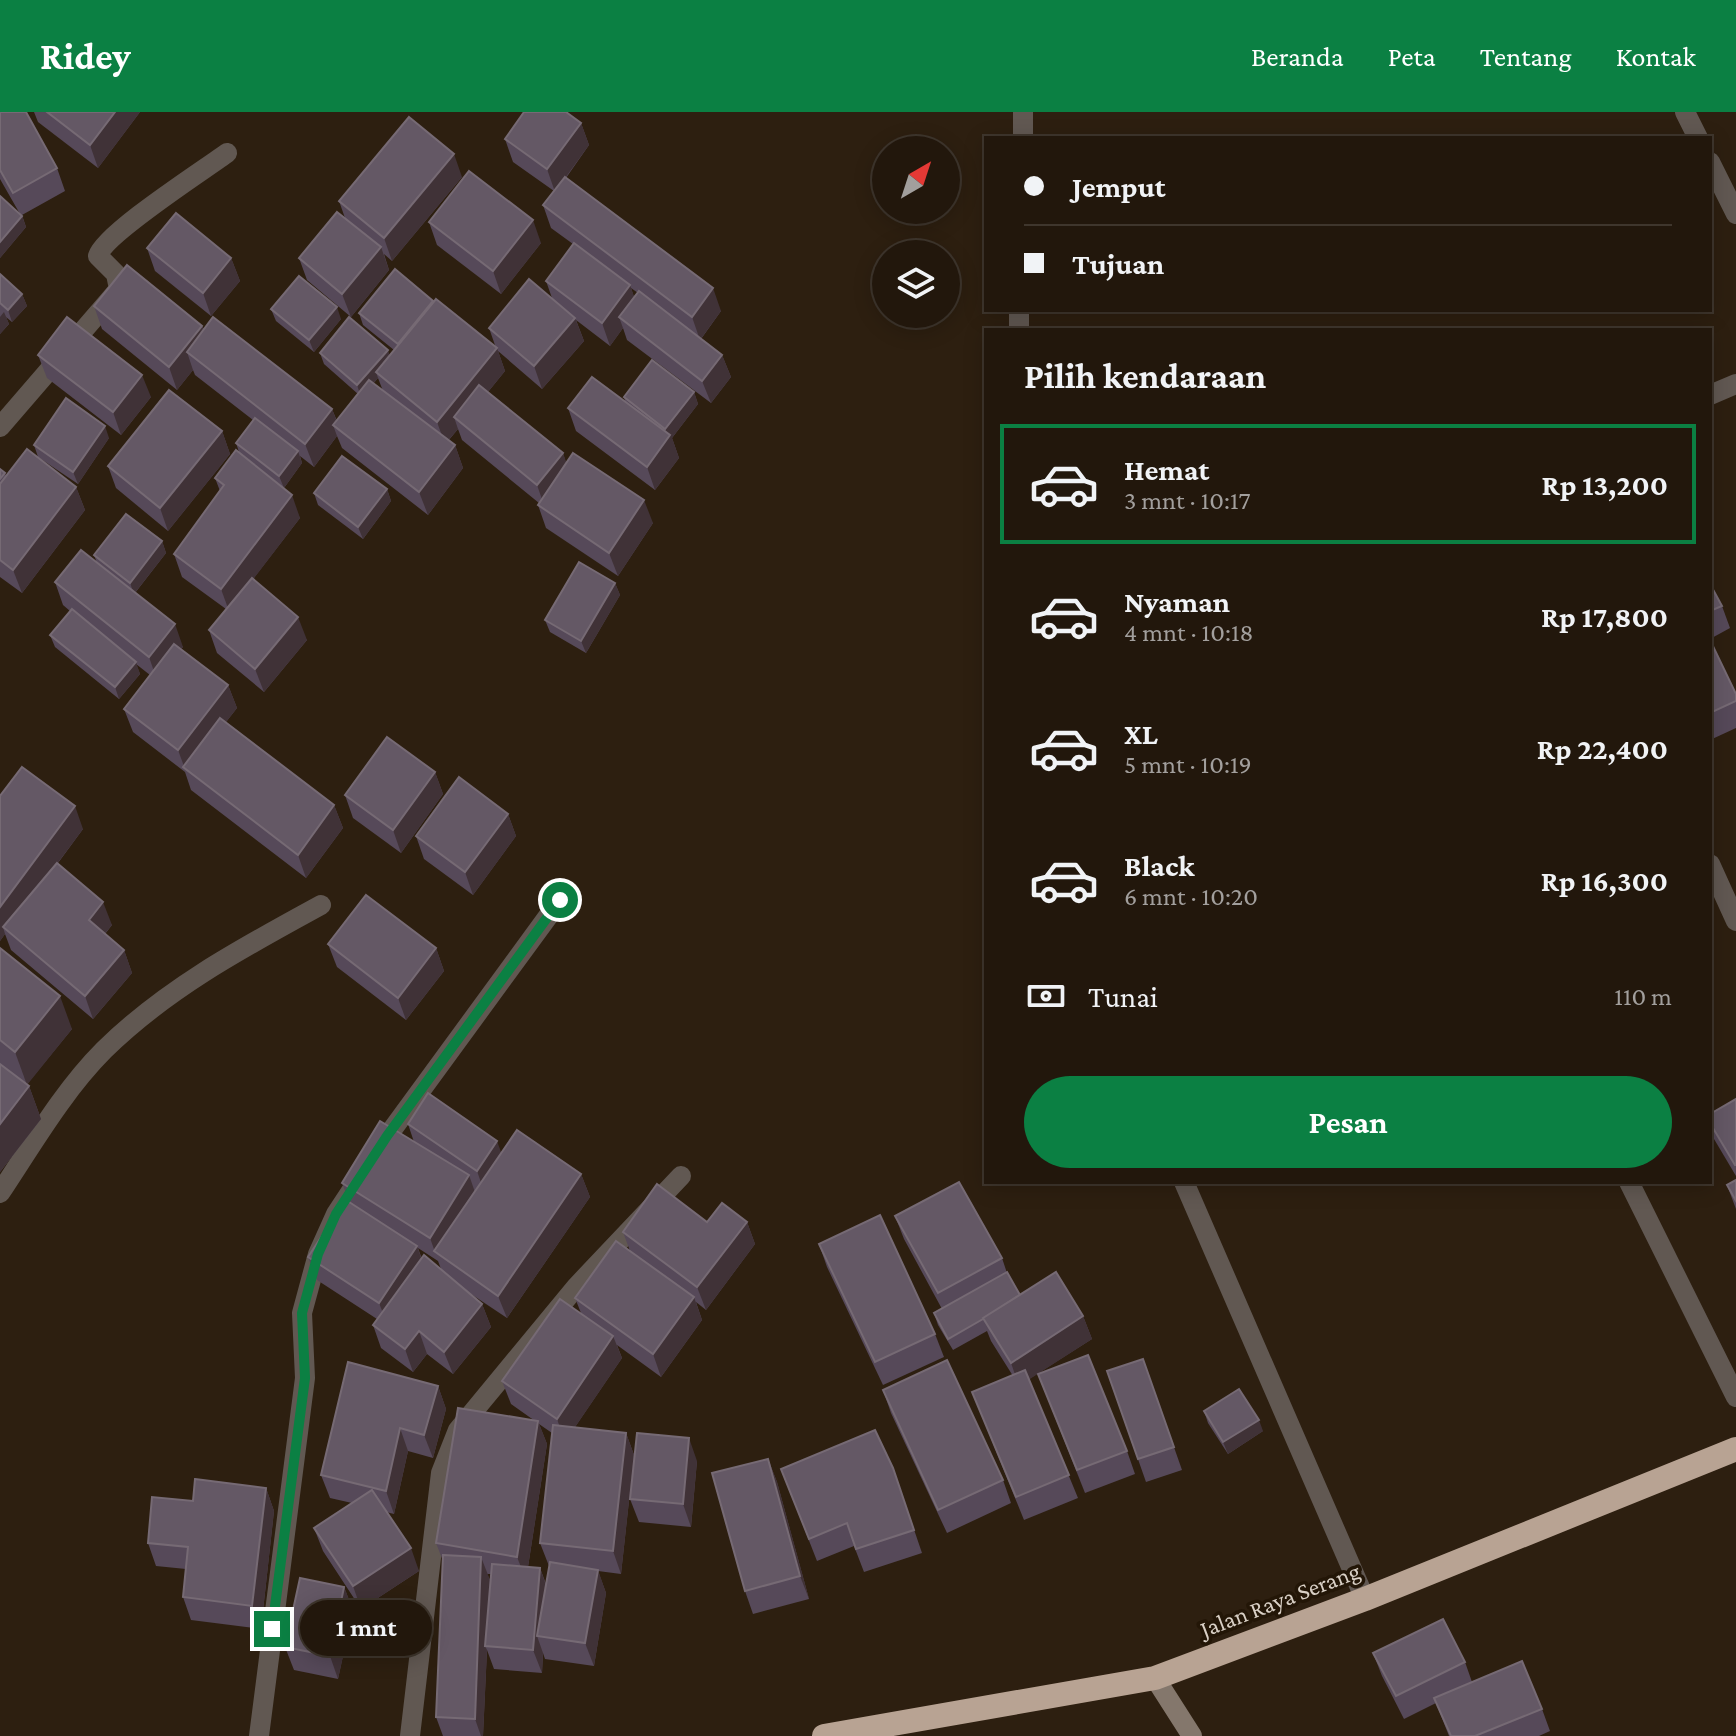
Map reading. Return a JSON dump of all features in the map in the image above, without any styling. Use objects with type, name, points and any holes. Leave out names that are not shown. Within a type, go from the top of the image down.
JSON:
[{"type":"highway","name":"Jalan Raya Serang","points":[[824,1736],[1155,1678],[1365,1599],[1736,1449]]},
{"type":"street","points":[[1023,112],[1023,136]]},
{"type":"street","points":[[1685,112],[1697,136]]},
{"type":"street","points":[[0,427],[119,289],[116,274],[98,256],[100,250],[124,228],[227,153]]},
{"type":"street","points":[[1712,166],[1736,214]]},
{"type":"street","points":[[1712,394],[1736,384]]},
{"type":"street","points":[[1712,868],[1736,921]]},
{"type":"street","points":[[259,1736],[305,1378],[302,1313],[318,1254],[336,1214],[387,1136],[560,900]]},
{"type":"street","points":[[0,1193],[55,1112],[102,1052],[159,1000],[251,943],[321,905]]},
{"type":"street","points":[[410,1736],[441,1473],[458,1430],[576,1287],[681,1176]]},
{"type":"street","points":[[1185,1184],[1365,1599]]},
{"type":"street","points":[[1630,1184],[1736,1397]]},
{"type":"street","points":[[1155,1678],[1192,1736]]},
{"type":"building","points":[[0,112],[26,112],[57,168],[13,193],[0,170]]},
{"type":"building","points":[[47,112],[115,112],[90,145]]},
{"type":"building","points":[[524,112],[566,112],[581,123],[547,169],[505,139]]},
{"type":"building","points":[[409,117],[454,154],[384,238],[339,201]]},
{"type":"building","points":[[469,171],[533,220],[493,271],[429,222]]},
{"type":"building","points":[[565,177],[713,288],[692,317],[543,205]]},
{"type":"building","points":[[0,196],[22,216],[0,242]]},
{"type":"building","points":[[337,212],[381,247],[342,294],[299,258]]},
{"type":"building","points":[[176,213],[231,258],[203,293],[147,248]]},
{"type":"building","points":[[574,243],[630,285],[602,323],[546,281]]},
{"type":"building","points":[[127,265],[202,326],[169,367],[94,306]]},
{"type":"building","points":[[395,269],[433,301],[398,344],[359,313]]},
{"type":"building","points":[[0,274],[22,294],[8,310],[0,303]]},
{"type":"building","points":[[299,276],[337,307],[309,340],[271,309]]},
{"type":"building","points":[[529,279],[575,318],[534,366],[489,328]]},
{"type":"building","points":[[639,291],[722,355],[702,381],[619,317]]},
{"type":"building","points":[[436,299],[497,348],[437,422],[376,372]]},
{"type":"building","points":[[67,317],[142,375],[113,412],[38,355]]},
{"type":"building","points":[[213,317],[332,409],[305,444],[187,352]]},
{"type":"building","points":[[349,317],[388,350],[357,385],[320,353]]},
{"type":"building","points":[[652,360],[694,392],[665,429],[624,397]]},
{"type":"building","points":[[592,377],[670,435],[647,467],[568,408]]},
{"type":"building","points":[[369,380],[455,445],[419,492],[333,425]]},
{"type":"building","points":[[479,385],[563,453],[537,485],[454,417]]},
{"type":"building","points":[[169,390],[222,431],[160,508],[108,466]]},
{"type":"building","points":[[66,398],[105,426],[73,472],[34,445]]},
{"type":"building","points":[[255,418],[298,451],[279,476],[236,443]]},
{"type":"building","points":[[27,449],[76,487],[13,570],[0,560],[0,484]]},
{"type":"building","points":[[236,450],[292,495],[221,589],[174,554],[224,485],[215,478]]},
{"type":"building","points":[[573,453],[644,500],[609,553],[538,505]]},
{"type":"building","points":[[342,456],[387,489],[358,527],[314,493]]},
{"type":"building","points":[[126,514],[162,541],[130,583],[94,555]]},
{"type":"building","points":[[81,550],[175,624],[149,657],[55,582]]},
{"type":"building","points":[[579,562],[615,583],[581,641],[545,620]]},
{"type":"building","points":[[252,578],[298,617],[255,669],[209,630]]},
{"type":"building","points":[[1712,588],[1722,606],[1712,610]]},
{"type":"building","points":[[72,609],[136,662],[115,687],[50,635]]},
{"type":"building","points":[[174,644],[228,685],[178,750],[124,709]]},
{"type":"building","points":[[1712,644],[1736,694],[1736,701],[1712,712]]},
{"type":"building","points":[[220,718],[334,805],[298,855],[183,767]]},
{"type":"building","points":[[387,737],[435,772],[393,830],[345,795]]},
{"type":"building","points":[[22,767],[75,806],[0,907],[0,796]]},
{"type":"building","points":[[459,777],[508,814],[465,872],[416,836]]},
{"type":"building","points":[[57,863],[103,902],[89,920],[124,950],[85,996],[3,927]]},
{"type":"building","points":[[366,895],[436,948],[398,998],[328,944]]},
{"type":"building","points":[[0,948],[60,996],[15,1052],[0,1040]]},
{"type":"building","points":[[0,1064],[29,1086],[0,1124]]},
{"type":"building","points":[[428,1093],[497,1141],[477,1171],[408,1124]]},
{"type":"building","points":[[1736,1099],[1736,1165],[1712,1126],[1712,1113]]},
{"type":"building","points":[[380,1121],[469,1175],[430,1238],[342,1183]]},
{"type":"building","points":[[517,1130],[581,1174],[498,1296],[434,1251]]},
{"type":"building","points":[[1736,1180],[1736,1201],[1727,1185]]},
{"type":"building","points":[[959,1182],[1002,1258],[938,1293],[895,1216]]},
{"type":"building","points":[[657,1184],[707,1222],[722,1203],[747,1222],[697,1287],[623,1232]]},
{"type":"building","points":[[346,1200],[417,1246],[379,1303],[308,1257]]},
{"type":"building","points":[[880,1215],[935,1334],[875,1362],[819,1244]]},
{"type":"building","points":[[616,1241],[694,1297],[653,1354],[575,1298]]},
{"type":"building","points":[[424,1255],[482,1304],[444,1352],[419,1331],[405,1349],[373,1325]]},
{"type":"building","points":[[1007,1272],[1020,1295],[948,1339],[934,1313]]},
{"type":"building","points":[[1056,1272],[1083,1316],[1011,1363],[983,1318]]},
{"type":"building","points":[[560,1299],[613,1336],[557,1419],[502,1381]]},
{"type":"building","points":[[1088,1355],[1127,1451],[1077,1470],[1038,1374]]},
{"type":"building","points":[[1143,1359],[1174,1447],[1138,1459],[1107,1371]]},
{"type":"building","points":[[947,1360],[1003,1480],[938,1510],[883,1390]]},
{"type":"building","points":[[348,1362],[438,1386],[424,1435],[400,1428],[386,1491],[321,1475]]},
{"type":"building","points":[[1025,1370],[1069,1475],[1016,1497],[972,1392]]},
{"type":"building","points":[[1239,1389],[1259,1420],[1223,1442],[1204,1411]]},
{"type":"building","points":[[458,1408],[538,1421],[517,1557],[436,1543]]},
{"type":"building","points":[[553,1425],[626,1433],[613,1551],[540,1543]]},
{"type":"building","points":[[875,1430],[893,1468],[914,1530],[856,1549],[847,1523],[809,1539],[781,1469]]},
{"type":"building","points":[[637,1433],[689,1438],[683,1504],[630,1499]]},
{"type":"building","points":[[768,1459],[800,1576],[745,1591],[712,1473]]},
{"type":"building","points":[[195,1479],[266,1488],[252,1606],[183,1597],[188,1547],[148,1543],[152,1497],[193,1501]]},
{"type":"building","points":[[372,1490],[411,1548],[353,1586],[314,1528]]},
{"type":"building","points":[[443,1555],[481,1557],[475,1719],[436,1717]]},
{"type":"building","points":[[550,1562],[598,1570],[585,1643],[537,1636]]},
{"type":"building","points":[[492,1564],[540,1568],[533,1650],[485,1646]]},
{"type":"building","points":[[300,1578],[344,1587],[330,1656],[285,1647]]},
{"type":"building","points":[[1443,1619],[1465,1662],[1396,1696],[1373,1653]]},
{"type":"building","points":[[1522,1661],[1542,1709],[1475,1736],[1451,1736],[1434,1698]]},
{"type":"route","points":[[272,1629],[305,1378],[302,1313],[318,1254],[336,1214],[387,1136],[560,900]]}]
